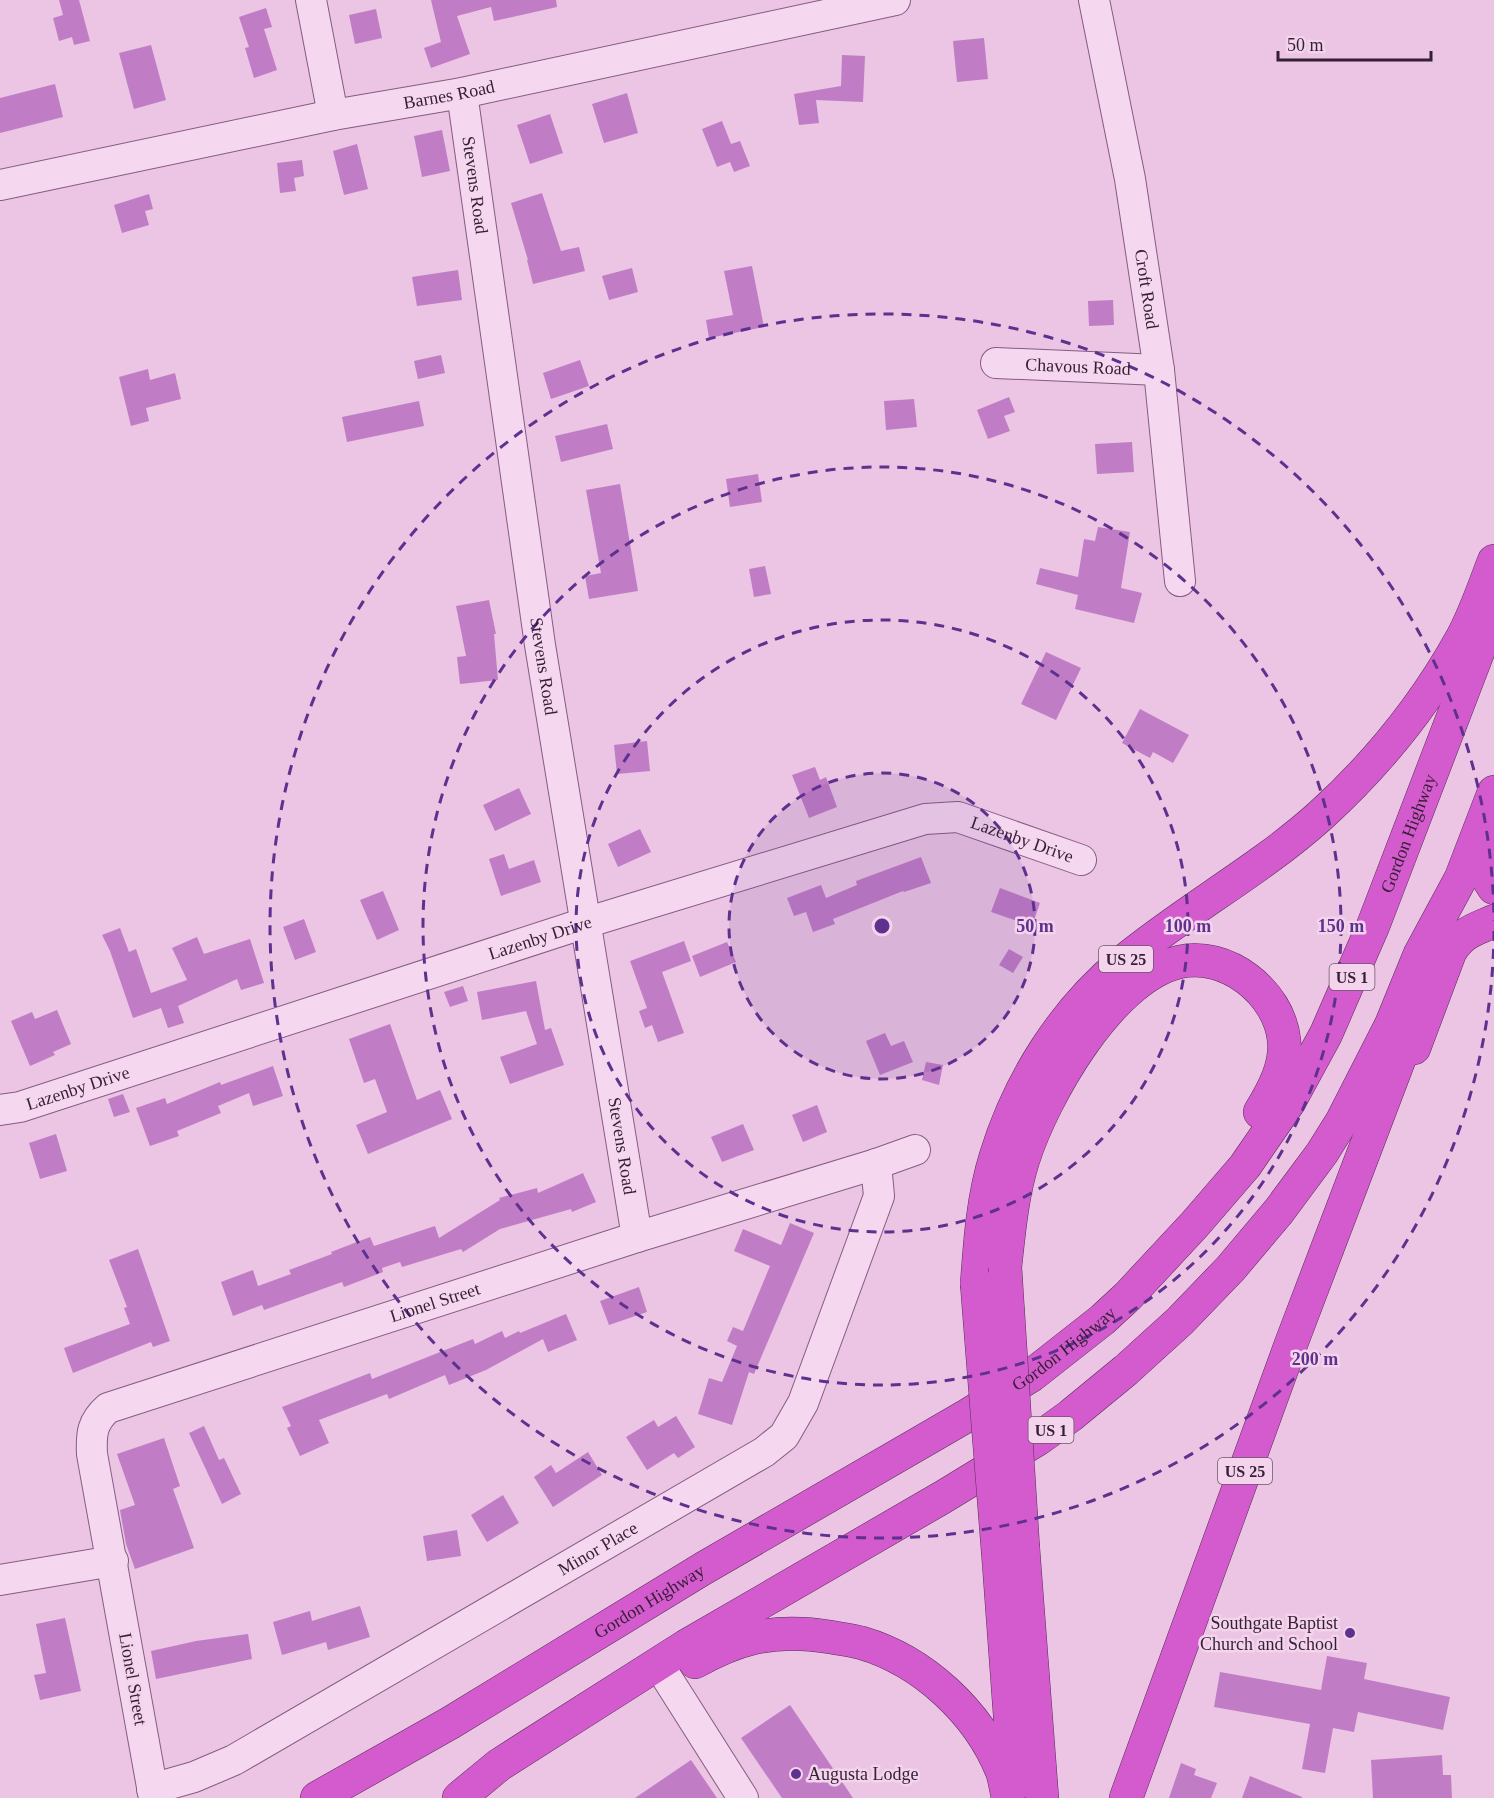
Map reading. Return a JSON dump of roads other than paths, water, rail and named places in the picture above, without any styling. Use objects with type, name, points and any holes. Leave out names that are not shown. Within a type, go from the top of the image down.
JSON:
[{"type":"highway","name":"US 25","points":[[1016,1798],[1011,1556],[977,1284],[982,1221],[996,1157],[1015,1103],[1037,1063],[1059,1030],[1089,994],[1122,962],[1290,840],[1320,815],[1376,761],[1440,675],[1462,637],[1494,561]]},
{"type":"highway","name":"Gordon Highway","points":[[317,1798],[450,1723],[704,1568],[968,1415],[1032,1375],[1102,1320],[1128,1296],[1202,1217],[1245,1166],[1289,1102],[1326,1034],[1365,945],[1494,610]]},
{"type":"highway","points":[[1490,801],[1483,871],[1494,888]]},
{"type":"highway","name":"US 1","points":[[459,1798],[499,1765],[686,1646],[943,1497],[1038,1439],[1126,1370],[1180,1321],[1231,1268],[1279,1211],[1322,1153],[1359,1091],[1391,1025],[1420,954],[1461,878],[1490,801]]},
{"type":"highway","name":"US 25","points":[[1126,1798],[1291,1344],[1433,970],[1461,878]]},
{"type":"highway","points":[[1373,1129],[1403,1077],[1450,952],[1457,940],[1464,934],[1494,921]]},
{"type":"highway","points":[[1042,1798],[1011,1556],[1005,1268],[1015,1188],[1023,1159],[1055,1086],[1080,1047],[1106,1016],[1133,987],[1157,970],[1177,962],[1195,959],[1210,960],[1242,976],[1270,1001],[1279,1018],[1284,1039],[1284,1057],[1278,1078],[1266,1102],[1242,1139],[1189,1208],[1128,1296]]},
{"type":"highway","points":[[473,1798],[667,1678],[723,1648],[754,1638],[787,1633],[861,1642],[898,1658],[930,1677],[971,1719],[986,1741],[1002,1773],[1008,1798]]},
{"type":"street","points":[[311,0],[333,115]]},
{"type":"street","name":"Barnes Road","points":[[0,185],[333,115],[462,93],[895,0]]},
{"type":"street","name":"Croft Road","points":[[1094,0],[1130,179],[1159,370],[1180,581]]},
{"type":"street","name":"Stevens Road","points":[[462,93],[540,645],[637,1237]]},
{"type":"street","name":"Chavous Road","points":[[996,363],[1159,370]]},
{"type":"street","name":"Lazenby Drive","points":[[0,1110],[20,1107],[585,923],[925,819],[958,817],[1081,860]]},
{"type":"street","name":"Lionel Street","points":[[153,1793],[92,1454],[91,1440],[95,1422],[108,1408],[915,1150]]},
{"type":"street","name":"Minor Place","points":[[153,1793],[234,1761],[764,1452],[784,1436],[803,1403],[879,1196],[876,1164]]},
{"type":"street","points":[[0,1580],[113,1561]]},
{"type":"street","points":[[667,1678],[743,1798]]},
{"type":"place","name":"Southgate Baptist Church and School","points":[[1350,1633]]},
{"type":"place","name":"Augusta Lodge","points":[[796,1774]]}]
